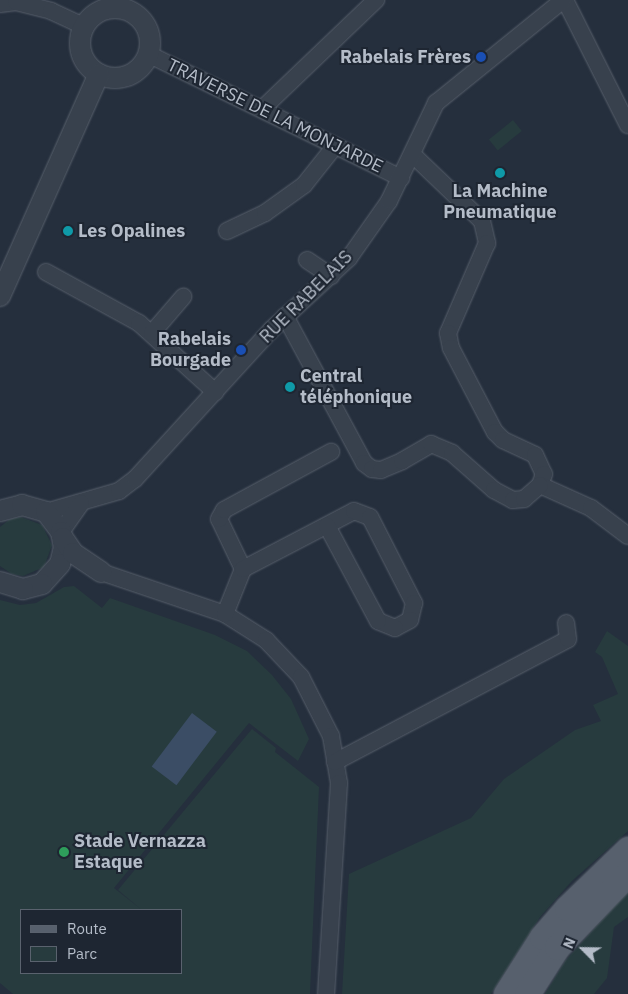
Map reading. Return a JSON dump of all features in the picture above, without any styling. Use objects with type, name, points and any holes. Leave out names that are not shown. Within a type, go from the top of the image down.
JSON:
[{"type":"main road","points":[[506,994],[532,952],[560,916],[628,849]]},
{"type":"main road","points":[[528,994],[557,947],[628,873]]},
{"type":"street","points":[[262,109],[376,0]]},
{"type":"street","points":[[564,0],[628,124]]},
{"type":"street","name":"RUE RABELAIS","points":[[46,512],[119,491],[135,479],[285,316],[331,276],[354,251],[401,178],[436,103],[564,0]]},
{"type":"street","points":[[0,4],[16,2],[51,12],[84,27]]},
{"type":"street","points":[[132,5],[145,24],[149,34],[148,54],[143,65],[123,77],[99,74],[84,59],[81,48],[84,27],[99,12],[132,5]]},
{"type":"street","name":"TRAVERSE DE LA MONJARDE","points":[[148,54],[401,178]]},
{"type":"street","points":[[0,296],[99,74]]},
{"type":"street","points":[[227,231],[265,213],[304,185],[335,146]]},
{"type":"street","points":[[285,316],[364,463],[372,469],[381,470],[402,461],[431,444],[452,453],[494,490],[513,500],[524,499],[540,485],[544,474],[541,463],[529,450],[503,440],[495,432],[450,348],[448,334],[451,321],[487,243],[482,221],[413,155]]},
{"type":"street","points":[[307,260],[331,276]]},
{"type":"street","points":[[46,272],[152,333],[215,392]]},
{"type":"street","points":[[152,333],[183,297]]},
{"type":"street","points":[[243,568],[219,519],[224,510],[331,452]]},
{"type":"street","points":[[540,485],[591,508],[628,536]]},
{"type":"street","points":[[50,578],[63,556],[62,535],[81,503]]},
{"type":"street","points":[[3,507],[34,506],[46,512],[73,553],[101,572],[225,614],[266,640],[301,677],[331,736],[339,783],[326,994]]},
{"type":"street","points":[[225,614],[243,568],[354,511],[370,518],[414,603],[410,620],[396,628],[378,621],[327,526]]},
{"type":"street","points":[[0,582],[22,589],[50,578],[80,572],[101,572]]},
{"type":"street","points":[[335,762],[568,639],[566,623]]},
{"type":"green space","points":[[513,120],[522,131],[498,150],[489,140]]},
{"type":"green space","points":[[21,517],[42,525],[52,545],[44,567],[23,576],[12,574],[0,566],[0,527],[10,519]]},
{"type":"green space","points":[[74,586],[102,608],[110,598],[215,635],[247,651],[272,675],[291,699],[309,739],[298,761],[249,723],[114,888],[141,909],[20,909],[20,974],[182,974],[182,909],[141,909],[118,890],[252,729],[276,748],[275,752],[319,787],[310,994],[13,994],[0,983],[0,600],[20,605],[36,603],[64,587]]},
{"type":"green space","points":[[607,631],[628,646],[628,831],[572,881],[540,917],[491,994],[342,994],[349,874],[471,818],[504,779],[575,730],[601,721],[593,705],[618,694],[602,657],[595,652]]},
{"type":"green space","points":[[628,891],[628,917],[614,927],[607,978],[594,994],[545,994],[565,961]]},
{"type":"water","points":[[192,713],[217,732],[176,785],[152,767]]},
{"type":"place","name":"Rabelais Frères","points":[[481,57]]},
{"type":"place","name":"La Machine Pneumatique","points":[[500,173]]},
{"type":"place","name":"Les Opalines","points":[[68,231]]},
{"type":"place","name":"Rabelais Bourgade","points":[[241,350]]},
{"type":"place","name":"Central téléphonique","points":[[290,387]]},
{"type":"place","name":"Stade Vernazza Estaque","points":[[64,852]]}]
